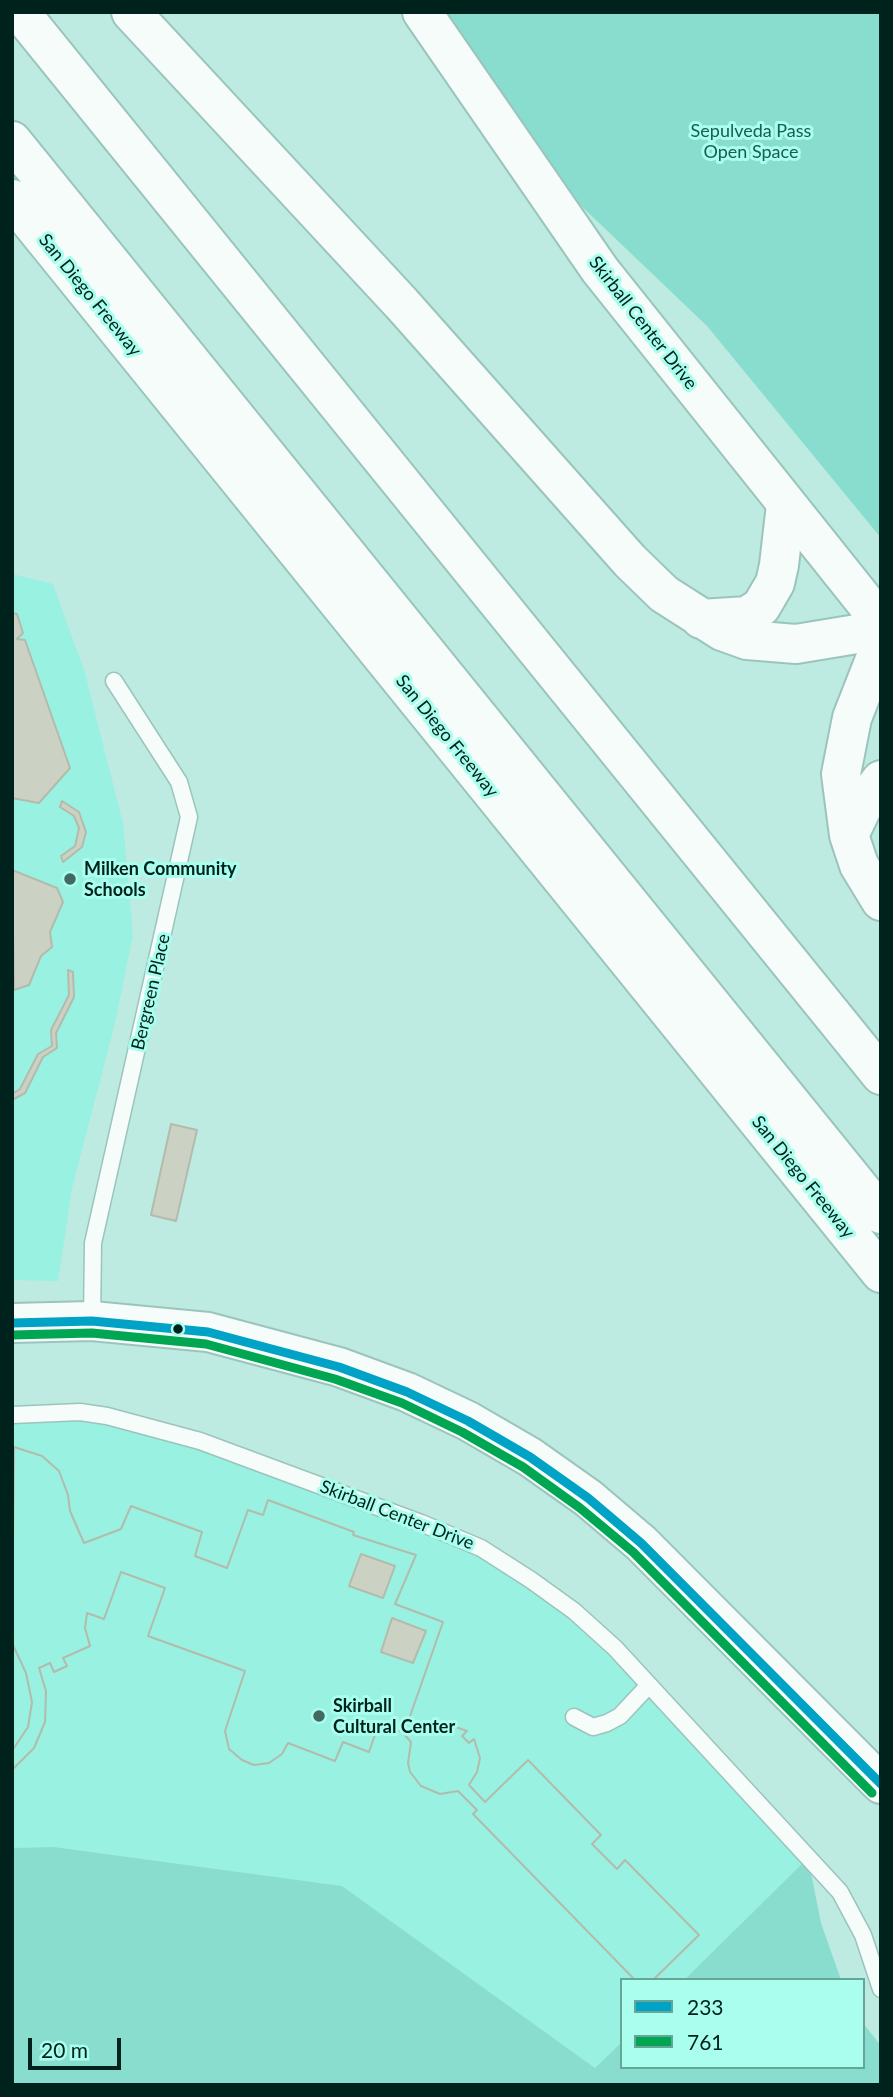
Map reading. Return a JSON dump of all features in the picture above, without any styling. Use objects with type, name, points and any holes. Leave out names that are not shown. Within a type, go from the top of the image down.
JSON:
[{"type":"main road","points":[[20,12],[881,1075]]},
{"type":"main road","points":[[131,12],[402,304],[630,561],[664,594],[722,631],[747,640],[774,643],[824,641],[881,630]]},
{"type":"main road","name":"Skirball Center Drive","points":[[422,12],[600,270],[881,622]]},
{"type":"main road","points":[[12,141],[881,1214]]},
{"type":"main road","name":"San Diego Freeway","points":[[12,199],[881,1273]]},
{"type":"main road","points":[[701,619],[747,616],[761,607],[769,596],[779,565],[786,505]]},
{"type":"main road","points":[[881,644],[844,746],[841,774],[849,835],[859,865],[881,901]]},
{"type":"main road","points":[[849,835],[866,800],[881,780]]},
{"type":"main road","points":[[12,1323],[92,1321],[208,1332],[301,1356],[407,1392],[468,1421],[520,1451],[588,1498],[641,1544],[881,1784]]},
{"type":"lane","name":"Bergreen Place","points":[[92,1321],[93,1244],[189,817],[179,782],[114,681]]},
{"type":"lane","name":"Skirball Center Drive","points":[[12,1415],[80,1412],[107,1416],[200,1441],[421,1522],[481,1548],[574,1611],[649,1685],[840,1892],[863,1935],[881,1989]]},
{"type":"lane","points":[[574,1717],[593,1727],[607,1723],[620,1716],[649,1685]]},
{"type":"shaded area","name":"Milken Community Schools","points":[[12,574],[53,584],[85,673],[123,824],[133,935],[114,1027],[72,1188],[58,1281],[12,1280]]},
{"type":"shaded area","name":"Skirball Cultural Center","points":[[12,1415],[107,1416],[421,1523],[574,1611],[808,1858],[686,1978],[620,1978],[620,2044],[595,2068],[342,1886],[54,1847],[12,1848]]},
{"type":"green space","name":"Sepulveda Pass Open Space","points":[[422,12],[881,12],[881,538],[707,326],[509,137]]},
{"type":"green space","points":[[54,1847],[342,1886],[595,2068],[620,2044],[620,2069],[865,2069],[865,2026],[881,2046],[881,2085],[12,2085],[12,1848]]},
{"type":"green space","points":[[808,1858],[821,1923],[840,1978],[686,1978]]},
{"type":"building","points":[[12,613],[17,614],[23,633],[17,639],[25,640],[70,768],[39,803],[12,798]]},
{"type":"building","points":[[62,801],[79,812],[86,832],[82,847],[63,862],[61,856],[75,846],[79,828],[74,816],[60,807]]},
{"type":"building","points":[[12,870],[57,888],[63,902],[50,932],[52,947],[41,956],[29,985],[14,990]]},
{"type":"building","points":[[68,970],[73,972],[74,997],[56,1033],[57,1048],[43,1057],[25,1093],[12,1100],[12,1094],[20,1089],[38,1054],[52,1046],[51,1030],[69,995]]},
{"type":"building","points":[[171,1124],[197,1130],[176,1221],[151,1215]]},
{"type":"building","name":"Skirball Cultural Center","points":[[14,1447],[42,1456],[59,1471],[68,1495],[70,1511],[84,1543],[121,1529],[131,1506],[202,1532],[195,1556],[227,1568],[248,1510],[263,1515],[268,1500],[354,1532],[353,1535],[416,1555],[395,1604],[443,1622],[409,1719],[420,1732],[430,1727],[450,1725],[467,1731],[462,1736],[469,1743],[474,1739],[480,1758],[477,1772],[469,1785],[485,1802],[528,1760],[601,1835],[592,1844],[617,1869],[625,1860],[699,1935],[655,1978],[633,1978],[473,1814],[477,1810],[458,1791],[440,1794],[421,1786],[410,1772],[408,1763],[411,1742],[402,1732],[379,1723],[369,1752],[343,1742],[335,1761],[288,1743],[282,1754],[269,1763],[254,1765],[242,1760],[229,1749],[225,1731],[245,1671],[148,1636],[165,1588],[121,1572],[104,1619],[87,1613],[85,1628],[90,1646],[63,1658],[67,1666],[54,1672],[50,1663],[39,1668],[46,1691],[45,1722],[34,1748],[12,1770],[12,1751],[28,1727],[32,1702],[26,1673],[12,1643]],"holes":[[[361,1554],[395,1566],[383,1598],[349,1586]],[[392,1618],[426,1631],[413,1663],[381,1652]]]},
{"type":"building","name":"Skirball Cultural Center","points":[[14,1447],[42,1456],[59,1471],[68,1495],[70,1511],[84,1543],[121,1529],[131,1506],[202,1532],[195,1556],[227,1568],[248,1510],[263,1515],[268,1500],[354,1532],[353,1535],[416,1555],[395,1604],[443,1622],[409,1719],[420,1732],[430,1727],[450,1725],[467,1731],[462,1736],[469,1743],[474,1739],[480,1758],[477,1772],[469,1785],[485,1802],[528,1760],[601,1835],[592,1844],[617,1869],[625,1860],[699,1935],[655,1978],[633,1978],[473,1814],[477,1810],[458,1791],[440,1794],[421,1786],[410,1772],[408,1763],[411,1742],[402,1732],[379,1723],[369,1752],[343,1742],[335,1761],[288,1743],[282,1754],[269,1763],[254,1765],[242,1760],[229,1749],[225,1731],[245,1671],[148,1636],[165,1588],[121,1572],[104,1619],[87,1613],[85,1628],[90,1646],[63,1658],[67,1666],[54,1672],[50,1663],[39,1668],[46,1691],[45,1722],[34,1748],[12,1770],[12,1751],[28,1727],[32,1702],[26,1673],[12,1643]]},
{"type":"transit line","name":"233","points":[[12,1323],[92,1321],[208,1332],[339,1367],[407,1392],[468,1421],[530,1457],[588,1498],[641,1543],[881,1784]]},
{"type":"transit line","name":"761","points":[[12,1335],[92,1333],[206,1344],[335,1379],[402,1403],[462,1432],[523,1467],[580,1508],[633,1552],[872,1793]]},
{"type":"place","name":"Milken Community Schools","points":[[70,879]]},
{"type":"place","name":"Skirball Cultural Center","points":[[319,1716]]}]
